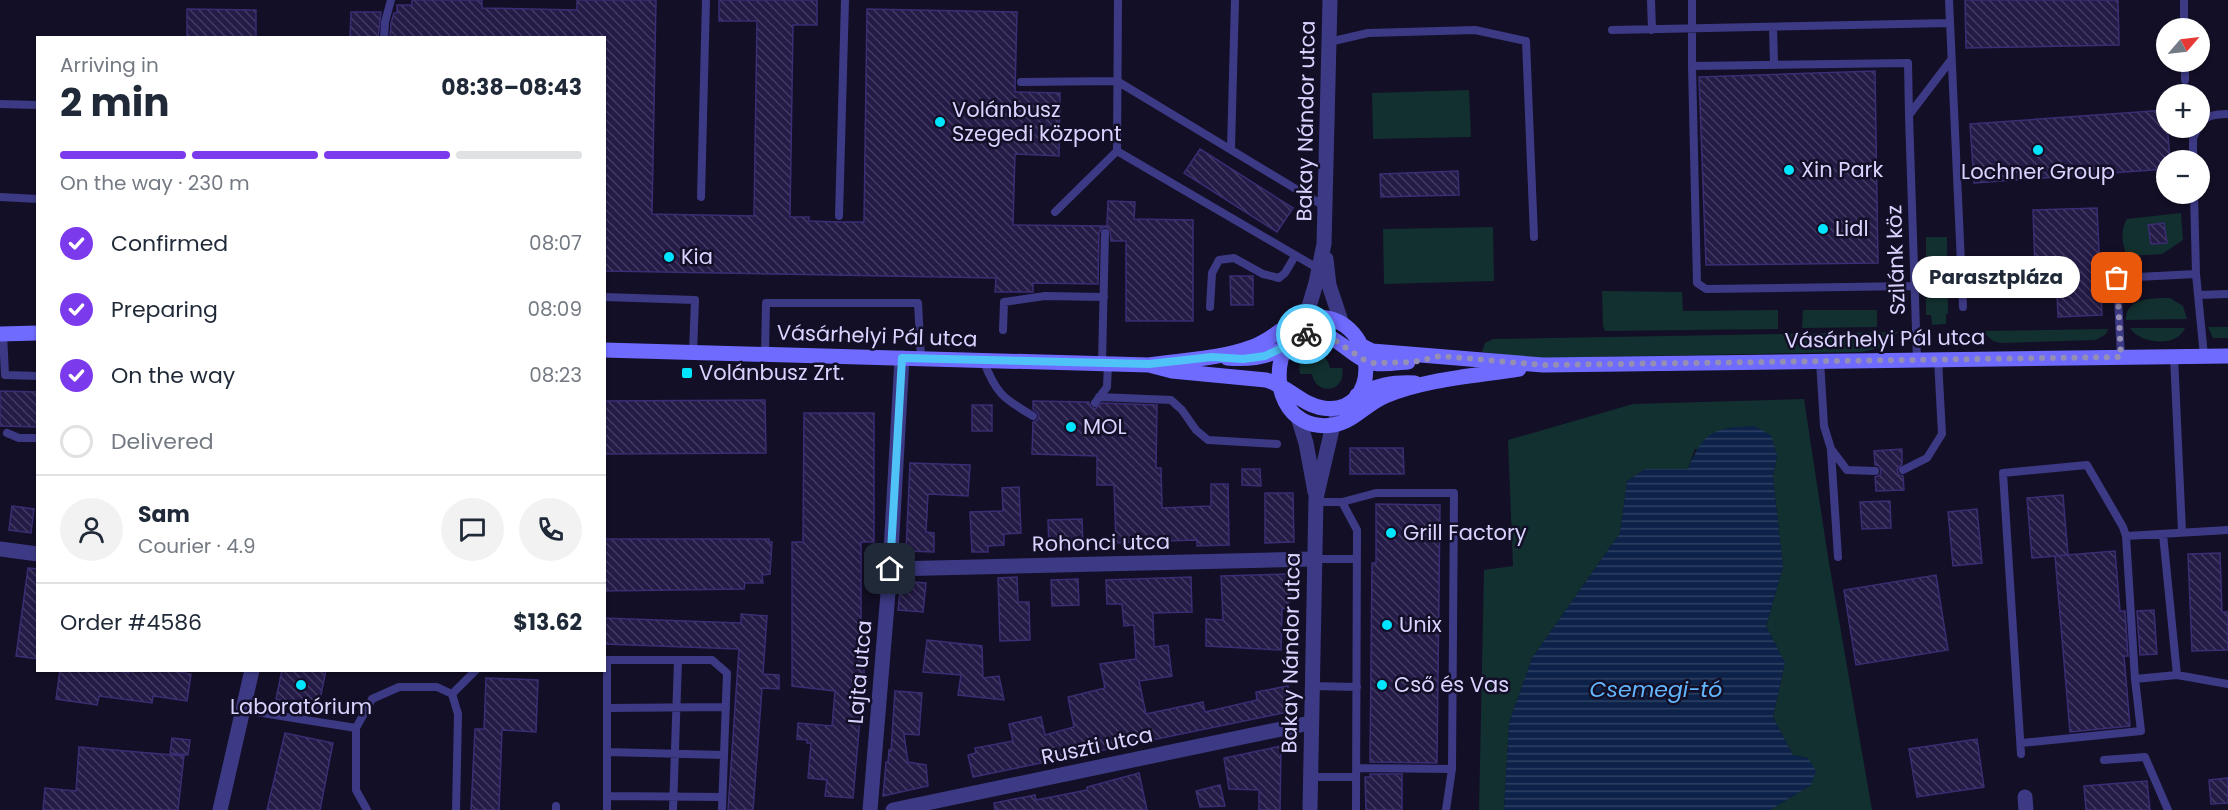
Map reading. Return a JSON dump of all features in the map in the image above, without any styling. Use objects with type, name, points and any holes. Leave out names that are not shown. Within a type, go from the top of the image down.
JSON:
[{"type":"main road","points":[[1307,318],[1325,318],[1342,324],[1354,334],[1364,354],[1366,375],[1358,395]]},
{"type":"main road","name":"Vásárhelyi Pál utca","points":[[606,350],[1149,364],[1212,357],[1253,347],[1289,324],[1307,318]]},
{"type":"main road","points":[[2,334],[36,333]]},
{"type":"main road","name":"Vásárhelyi Pál utca","points":[[1212,357],[1255,358],[1286,346],[1300,335],[1315,333],[1364,354],[1372,351],[1543,365],[2228,356]]},
{"type":"main road","points":[[1286,346],[1278,368],[1280,389],[1290,409],[1298,417],[1311,423],[1333,425]]},
{"type":"main road","points":[[1149,364],[1178,381],[1267,390],[1280,389],[1322,408],[1343,407]]},
{"type":"main road","name":"Vásárhelyi Pál utca","points":[[1333,425],[1357,415],[1384,396],[1429,384],[1543,365]]},
{"type":"main road","name":"Vásárhelyi Pál utca","points":[[1343,407],[1358,395],[1377,386],[1395,382],[1429,384]]},
{"type":"street","name":"Bakay Nándor utca","points":[[1300,335],[1307,318],[1324,244],[1330,0]]},
{"type":"street","name":"Bakay Nándor utca","points":[[1324,244],[1329,285],[1342,324]]},
{"type":"street","name":"Lajta utca","points":[[870,810],[890,569],[902,358]]},
{"type":"street","name":"Bakay Nándor utca","points":[[1310,810],[1316,500],[1333,425],[1343,407]]},
{"type":"street","name":"Bakay Nándor utca","points":[[1298,417],[1306,443],[1316,500]]},
{"type":"street","points":[[0,549],[36,554]]},
{"type":"street","name":"Rohonci utca","points":[[890,569],[1314,559]]},
{"type":"street","points":[[220,810],[252,672]]},
{"type":"street","name":"Ruszti utca","points":[[893,810],[1310,723]]},
{"type":"lane","points":[[384,36],[384,22],[391,0]]},
{"type":"lane","points":[[701,197],[706,0]]},
{"type":"lane","points":[[839,216],[845,0]]},
{"type":"lane","points":[[1055,212],[1117,151],[1118,0]]},
{"type":"lane","points":[[1231,148],[1235,0]]},
{"type":"lane","points":[[1652,0],[1652,30]]},
{"type":"lane","points":[[1692,0],[1697,283],[1706,289],[1914,286]]},
{"type":"lane","points":[[1949,0],[1963,307]]},
{"type":"lane","points":[[2184,0],[2184,18]]},
{"type":"lane","points":[[1612,30],[1950,23]]},
{"type":"lane","points":[[1692,66],[1774,65],[1773,27]]},
{"type":"lane","points":[[1329,42],[1368,33],[1475,30],[1526,41],[1534,237]]},
{"type":"lane","points":[[1909,115],[1951,60]]},
{"type":"lane","name":"Szilánk köz","points":[[1774,65],[1908,63],[1917,360]]},
{"type":"lane","points":[[2185,72],[2185,81]]},
{"type":"lane","points":[[1021,82],[1117,81],[1326,207]]},
{"type":"lane","points":[[0,104],[36,105]]},
{"type":"lane","points":[[2210,117],[2228,114]]},
{"type":"lane","points":[[1117,151],[1319,269]]},
{"type":"lane","points":[[0,197],[36,199]]},
{"type":"lane","points":[[2194,204],[2196,274],[2204,356]]},
{"type":"lane","points":[[1105,233],[1104,297],[1107,387],[1097,400],[1171,400],[1182,410],[1196,430],[1208,440],[1277,444]]},
{"type":"lane","points":[[1210,308],[1212,273],[1219,260],[1234,258],[1263,274],[1280,278],[1295,256]]},
{"type":"lane","points":[[2121,357],[2117,278],[2196,274]]},
{"type":"lane","points":[[2198,295],[2228,294]]},
{"type":"lane","points":[[1003,330],[1004,302],[1045,296],[1104,297]]},
{"type":"lane","points":[[606,297],[695,300],[693,352]]},
{"type":"lane","points":[[765,354],[766,303],[918,303],[921,358]]},
{"type":"lane","points":[[2,334],[5,375],[36,375]]},
{"type":"lane","points":[[2174,356],[2182,532]]},
{"type":"lane","points":[[983,360],[992,382],[1006,400],[1033,416]]},
{"type":"lane","points":[[1903,470],[1926,458],[1942,434],[1938,360]]},
{"type":"lane","points":[[1820,361],[1824,426],[1831,449],[1838,557]]},
{"type":"lane","points":[[7,433],[19,438],[36,438]]},
{"type":"lane","points":[[1831,449],[1847,470],[1875,471]]},
{"type":"lane","points":[[2021,743],[2141,731],[2135,680],[2126,536],[2087,465],[2003,473],[2021,754]]},
{"type":"lane","points":[[1316,500],[1342,502],[1376,493],[1454,493],[1452,769],[1446,810]]},
{"type":"lane","points":[[1342,502],[1357,530],[1356,810]]},
{"type":"lane","points":[[2126,536],[2228,530]]},
{"type":"lane","points":[[2163,534],[2177,675]]},
{"type":"lane","points":[[1314,559],[1357,559]]},
{"type":"lane","points":[[607,810],[606,660],[712,660],[727,673],[722,810]]},
{"type":"lane","points":[[673,810],[678,660]]},
{"type":"lane","points":[[452,694],[474,672]]},
{"type":"lane","points":[[2135,680],[2177,675],[2228,684]]},
{"type":"lane","points":[[1311,686],[1357,687]]},
{"type":"lane","points":[[367,810],[356,790],[356,728],[372,699],[399,687],[437,687],[452,694],[458,714],[457,810]]},
{"type":"lane","points":[[607,708],[726,707]]},
{"type":"lane","points":[[243,710],[356,728]]},
{"type":"lane","points":[[607,752],[724,755]]},
{"type":"lane","points":[[2104,760],[2145,757],[2168,810]]},
{"type":"lane","points":[[1310,777],[1356,772],[1452,769]]},
{"type":"lane","points":[[607,796],[722,797]]},
{"type":"green space","points":[[1469,90],[1471,137],[1373,139],[1372,93]]},
{"type":"green space","points":[[2181,213],[2183,240],[2162,254],[2127,256],[2122,237],[2127,219]]},
{"type":"green space","points":[[1493,227],[1494,281],[1384,284],[1383,229]]},
{"type":"green space","points":[[1926,237],[1947,237],[1948,314],[1946,314],[1946,324],[1932,325],[1931,315],[1926,315]]},
{"type":"green space","points":[[1602,291],[1682,292],[1683,311],[1778,310],[1778,329],[1605,331]]},
{"type":"green space","points":[[2170,298],[2183,306],[2187,319],[2126,320],[2130,307],[2142,300]]},
{"type":"green space","points":[[1803,310],[1877,310],[1877,327],[1802,328]]},
{"type":"green space","points":[[2208,327],[2228,327],[2228,338],[2213,338]]},
{"type":"green space","points":[[2130,328],[2185,328],[2174,339],[2158,342],[2142,338]]},
{"type":"green space","points":[[2108,329],[2106,334],[2096,340],[2001,343],[1993,341],[1982,331]]},
{"type":"green space","points":[[1898,332],[1884,347],[1862,352],[1535,358],[1482,352],[1485,343],[1493,339]]},
{"type":"green space","points":[[1310,353],[1324,356],[1330,368],[1342,368],[1342,376],[1336,387],[1325,389],[1319,386],[1312,374],[1300,374],[1301,361]]},
{"type":"green space","points":[[1804,399],[1828,557],[1872,810],[1770,810],[1811,785],[1808,758],[1793,755],[1773,717],[1785,663],[1766,626],[1783,567],[1773,477],[1777,455],[1695,449],[1688,469],[1645,469],[1627,481],[1620,533],[1532,658],[1509,723],[1504,810],[1479,810],[1484,570],[1513,566],[1508,440],[1633,404]]},
{"type":"water","name":"Csemegi-tó","points":[[1754,426],[1771,435],[1777,455],[1773,477],[1783,567],[1766,626],[1785,663],[1773,717],[1793,755],[1808,758],[1816,771],[1811,785],[1770,810],[1504,810],[1509,723],[1532,658],[1620,533],[1627,481],[1645,469],[1688,469],[1699,446],[1712,434],[1729,428]]},
{"type":"building","name":"Volánbusz Szegedi központ","points":[[412,0],[482,0],[482,8],[577,10],[577,0],[656,0],[652,214],[754,216],[757,21],[719,21],[719,0],[817,0],[817,25],[793,25],[790,217],[809,217],[809,221],[839,222],[864,222],[867,9],[1017,12],[1015,92],[1060,93],[1059,156],[1015,154],[1013,225],[1107,226],[1108,201],[1135,202],[1134,219],[1193,220],[1193,321],[1126,321],[1126,241],[1111,241],[1110,231],[1106,227],[1102,228],[1099,233],[1098,284],[1033,283],[1033,292],[995,292],[996,278],[606,271],[606,36],[390,36],[391,23],[394,13],[397,13],[397,5],[412,5]]},
{"type":"building","points":[[1965,0],[2118,0],[2119,45],[1966,48]]},
{"type":"building","points":[[187,9],[256,10],[256,36],[187,36]]},
{"type":"building","points":[[351,12],[381,12],[378,36],[350,36]]},
{"type":"building","name":"Xin Park","points":[[1875,71],[1878,263],[1706,265],[1699,77]]},
{"type":"building","points":[[2156,111],[2156,138],[2168,138],[2169,150],[2156,150],[2156,170],[1974,183],[1970,124]]},
{"type":"building","points":[[1200,149],[1293,208],[1277,232],[1184,173]]},
{"type":"building","points":[[1458,171],[1459,195],[1381,197],[1380,174]]},
{"type":"building","points":[[2097,208],[2102,315],[2058,317],[2056,268],[2035,269],[2033,210]]},
{"type":"building","points":[[2164,223],[2167,243],[2151,244],[2148,225]]},
{"type":"building","points":[[1230,276],[1253,276],[1253,305],[1231,305]]},
{"type":"building","points":[[0,391],[36,392],[36,427],[0,426]]},
{"type":"building","points":[[765,400],[766,453],[606,454],[606,401]]},
{"type":"building","points":[[1033,401],[1089,402],[1095,409],[1102,403],[1157,405],[1156,468],[1161,468],[1162,508],[1211,506],[1211,484],[1228,484],[1229,545],[1197,546],[1197,540],[1163,541],[1163,545],[1148,547],[1147,541],[1116,543],[1114,485],[1097,485],[1097,456],[1032,454],[1033,422],[1039,417],[1033,409]]},
{"type":"building","points":[[972,405],[992,405],[992,431],[972,431]]},
{"type":"building","points":[[804,413],[874,413],[874,542],[861,542],[861,644],[864,644],[864,674],[853,798],[825,796],[827,780],[808,778],[811,743],[797,739],[798,723],[832,726],[835,691],[792,686],[792,542],[803,542]]},
{"type":"building","points":[[1350,448],[1403,448],[1404,474],[1350,474]]},
{"type":"building","points":[[1902,449],[1902,464],[1897,470],[1899,475],[1903,476],[1904,490],[1876,491],[1875,477],[1880,475],[1881,471],[1879,466],[1875,465],[1874,451]]},
{"type":"building","points":[[910,463],[970,465],[968,496],[928,494],[926,532],[934,533],[934,552],[906,551]]},
{"type":"building","points":[[1242,469],[1260,469],[1261,486],[1242,485]]},
{"type":"building","points":[[1019,487],[1021,533],[1004,534],[1004,545],[988,546],[988,552],[972,552],[970,512],[1003,511],[1002,488]]},
{"type":"building","points":[[1265,493],[1293,493],[1294,542],[1265,543]]},
{"type":"building","points":[[2063,495],[2068,555],[2032,558],[2027,498]]},
{"type":"building","points":[[1890,501],[1891,528],[1862,529],[1860,502]]},
{"type":"building","points":[[1376,504],[1440,505],[1437,763],[1370,762],[1372,563],[1376,563]]},
{"type":"building","points":[[12,506],[34,509],[31,533],[9,530]]},
{"type":"building","points":[[1977,509],[1982,563],[1953,566],[1948,512]]},
{"type":"building","points":[[1082,519],[1083,547],[1049,548],[1048,520]]},
{"type":"building","points":[[606,539],[769,539],[769,542],[772,542],[770,574],[762,575],[763,583],[745,583],[744,589],[606,591]]},
{"type":"building","points":[[2115,551],[2120,611],[2125,611],[2128,656],[2124,656],[2130,726],[2070,732],[2055,556]]},
{"type":"building","points":[[2220,553],[2222,612],[2228,612],[2228,650],[2192,651],[2188,554]]},
{"type":"building","points":[[28,568],[36,569],[36,659],[16,656]]},
{"type":"building","points":[[1290,574],[1291,601],[1288,601],[1288,608],[1282,609],[1281,650],[1206,646],[1206,619],[1223,620],[1221,576]]},
{"type":"building","points":[[1936,575],[1948,650],[1856,665],[1844,590]]},
{"type":"building","points":[[1017,577],[1018,602],[1029,602],[1030,640],[1000,641],[998,578]]},
{"type":"building","points":[[1191,577],[1192,612],[1153,613],[1154,647],[1168,645],[1172,676],[1139,681],[1146,714],[1203,702],[1205,712],[1257,700],[1256,692],[1288,686],[1288,712],[973,777],[968,755],[976,753],[975,748],[1013,741],[1009,724],[1041,717],[1045,735],[1074,727],[1068,697],[1105,688],[1100,664],[1136,659],[1134,625],[1124,626],[1122,604],[1107,604],[1106,580]]},
{"type":"building","points":[[1078,579],[1079,605],[1052,606],[1051,580]]},
{"type":"building","points":[[901,581],[926,583],[923,612],[898,610]]},
{"type":"building","points":[[2154,610],[2157,654],[2140,655],[2137,611]]},
{"type":"building","points":[[741,614],[767,616],[763,674],[779,675],[779,689],[762,688],[753,810],[728,810],[739,649],[606,644],[606,618],[741,623]]},
{"type":"building","points":[[927,640],[982,646],[983,678],[999,676],[1004,700],[958,695],[961,675],[923,672]]},
{"type":"building","points":[[60,672],[180,672],[191,674],[187,701],[153,696],[152,703],[99,696],[97,705],[56,699]]},
{"type":"building","name":"Laboratórium","points":[[282,672],[326,672],[318,709],[276,699]]},
{"type":"building","points":[[486,678],[538,680],[536,732],[502,730],[499,810],[471,810],[475,729],[484,729]]},
{"type":"building","points":[[895,691],[922,693],[919,735],[904,734],[908,762],[926,765],[928,786],[883,796],[886,762],[888,762],[889,750],[891,751]]},
{"type":"building","points":[[285,733],[333,743],[320,810],[267,810]]},
{"type":"building","points":[[172,738],[190,740],[188,755],[170,753]]},
{"type":"building","points":[[1977,739],[1984,787],[1917,797],[1909,749]]},
{"type":"building","points":[[1281,746],[1280,810],[1259,810],[1259,790],[1229,789],[1224,758]]},
{"type":"building","points":[[79,747],[184,756],[178,810],[43,810],[45,788],[76,791]]},
{"type":"building","points":[[1139,773],[1147,810],[995,810],[994,803],[1035,795],[1036,800],[1087,790],[1087,787]]},
{"type":"building","points":[[1370,774],[1402,774],[1402,810],[1366,810],[1365,777],[1370,777]]},
{"type":"building","points":[[2228,778],[2228,803],[2211,804],[2209,780]]},
{"type":"building","points":[[2147,781],[2150,810],[2086,810],[2084,786]]},
{"type":"building","points":[[1220,785],[1225,806],[1200,807],[1196,791]]},
{"type":"way so far","points":[[1306,334],[1322,334],[1341,343],[1366,361],[1374,363],[1414,362],[1440,356],[1543,365],[2121,357],[2117,278]]},
{"type":"place","name":"Volánbusz Szegedi központ","points":[[940,122]]},
{"type":"place","name":"Lochner Group","points":[[2038,150]]},
{"type":"place","name":"Xin Park","points":[[1789,170]]},
{"type":"place","name":"Lidl","points":[[1823,229]]},
{"type":"place","name":"Kia","points":[[669,257]]},
{"type":"place","name":"Parasztpláza","points":[[2117,278]]},
{"type":"place","name":"Volánbusz Zrt.","points":[[687,373]]},
{"type":"place","name":"MOL","points":[[1071,427]]},
{"type":"place","name":"Grill Factory","points":[[1391,533]]},
{"type":"place","name":"Unix","points":[[1387,625]]},
{"type":"place","name":"Laboratórium","points":[[301,685]]},
{"type":"place","name":"Cső és Vas","points":[[1382,685]]},
{"type":"route","points":[[890,569],[902,358],[1149,364],[1212,357],[1243,359],[1265,356],[1286,346],[1300,335],[1306,334]]}]
